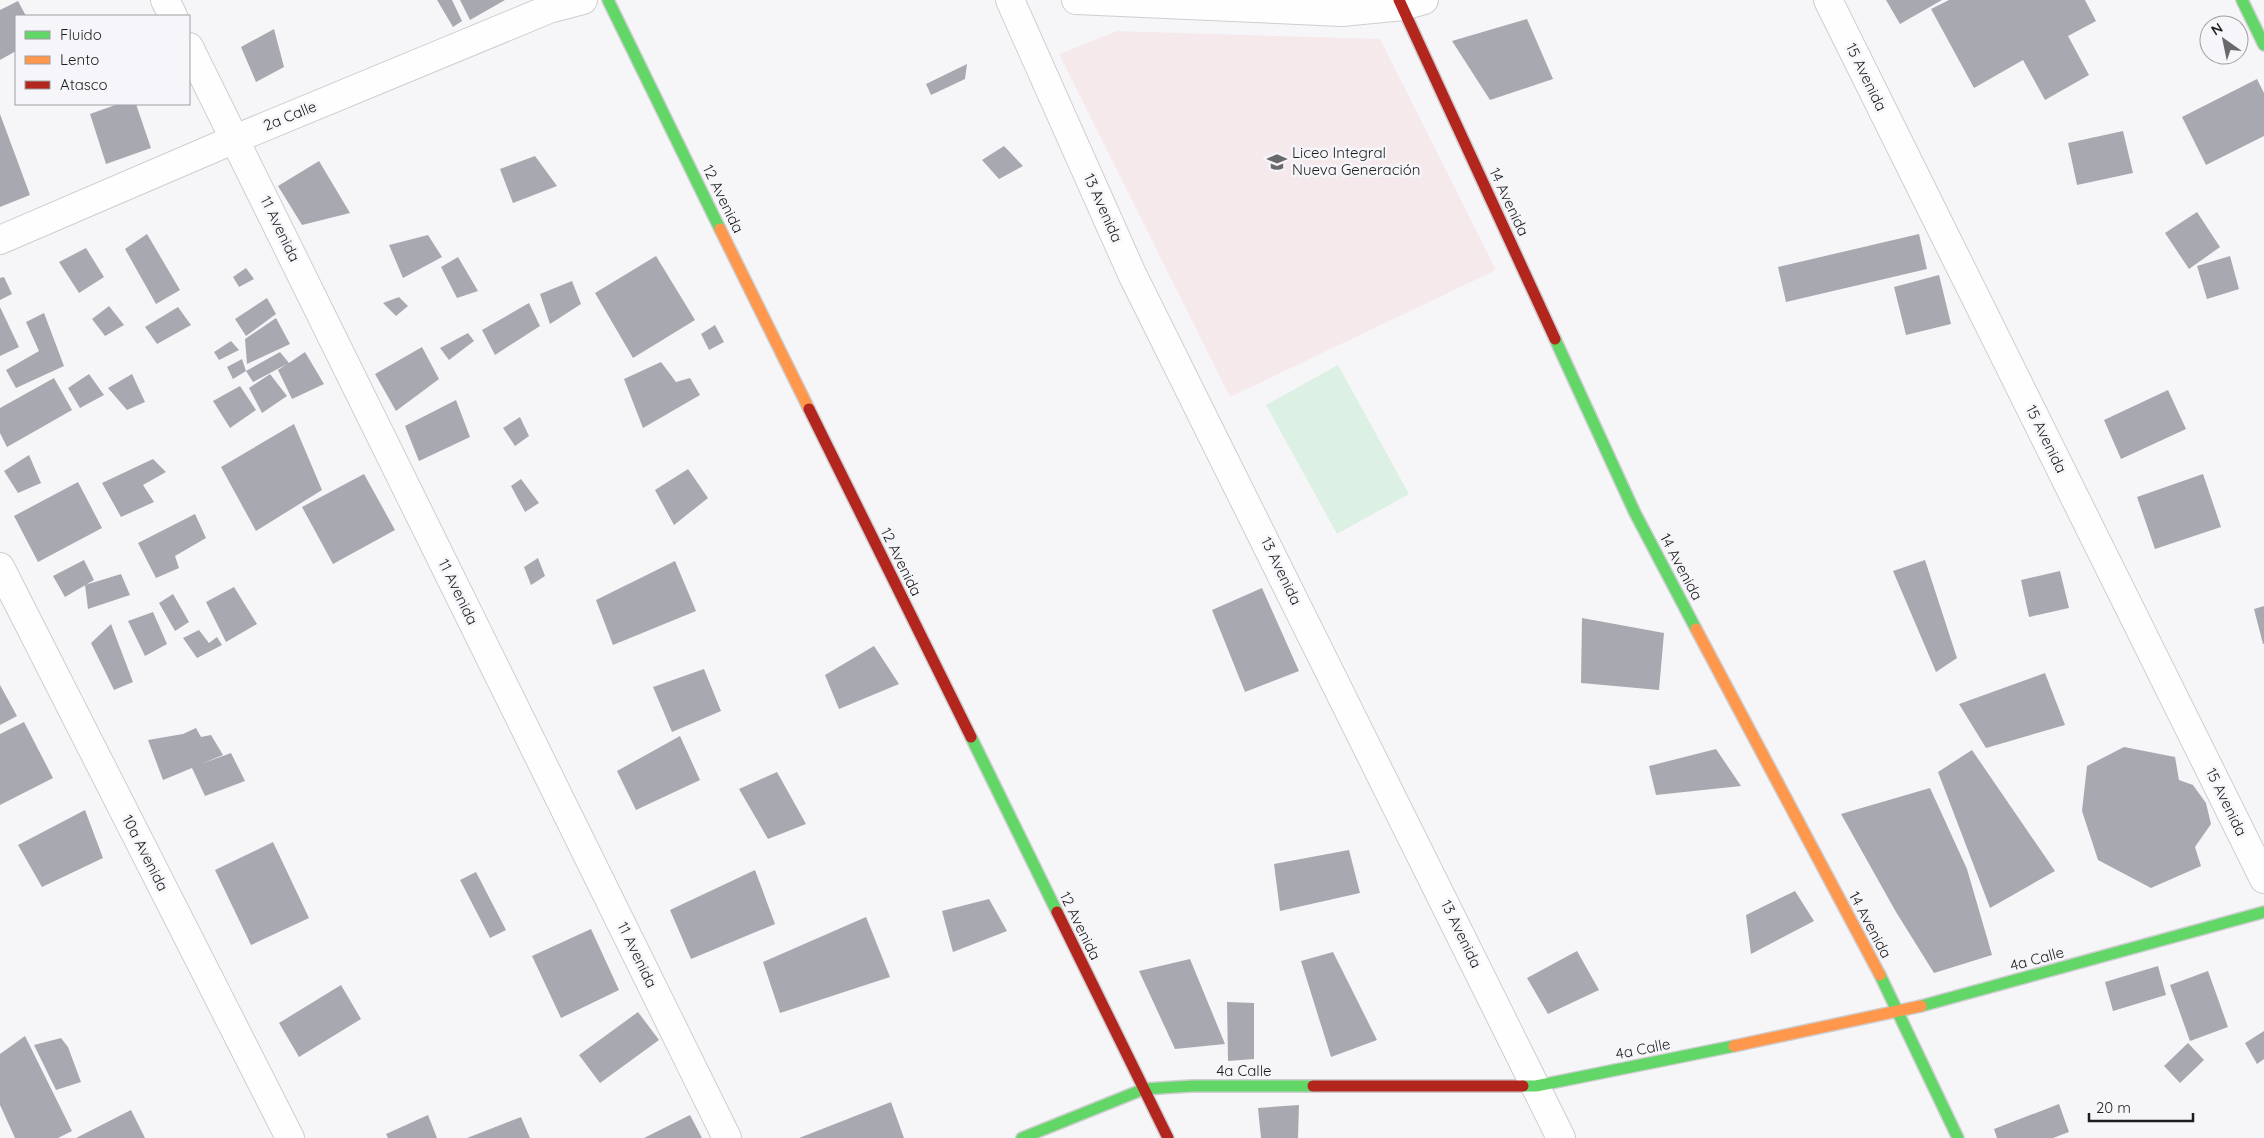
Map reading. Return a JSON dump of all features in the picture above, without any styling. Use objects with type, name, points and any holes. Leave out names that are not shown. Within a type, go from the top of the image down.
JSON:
[{"type":"street","points":[[165,0],[172,15]]},
{"type":"street","name":"2a Calle","points":[[0,240],[235,139],[549,9],[583,0]]},
{"type":"street","name":"12 Avenida","points":[[608,0],[1168,1138]]},
{"type":"street","name":"13 Avenida","points":[[1010,0],[1132,274],[1562,1138]]},
{"type":"street","points":[[1076,0],[1342,12],[1409,2]]},
{"type":"street","name":"15 Avenida","points":[[1828,0],[2264,879]]},
{"type":"street","points":[[2242,0],[2264,45]]},
{"type":"street","name":"14 Avenida","points":[[1409,2],[1635,514],[1899,1012],[1958,1138]]},
{"type":"street","name":"11 Avenida","points":[[190,49],[727,1138]]},
{"type":"street","name":"10a Avenida","points":[[0,567],[290,1138]]},
{"type":"street","name":"4a Calle","points":[[1022,1138],[1144,1089],[1192,1086],[1536,1086],[1899,1012],[2264,912]]},
{"type":"shaded area","name":"Liceo Integral Nueva Generación","points":[[1117,31],[1380,39],[1496,270],[1230,397],[1059,54]]},
{"type":"green space","points":[[1338,365],[1409,494],[1337,534],[1266,405]]},
{"type":"building","points":[[437,0],[452,0],[462,21],[453,27]]},
{"type":"building","points":[[460,0],[505,0],[470,20]]},
{"type":"building","points":[[1886,0],[1942,0],[1900,24]]},
{"type":"building","points":[[1949,0],[2085,0],[2096,21],[2068,36],[2089,75],[2045,100],[2023,60],[1974,88],[1931,9]]},
{"type":"building","points":[[18,1],[25,15],[15,15],[15,52],[0,60],[0,10]]},
{"type":"building","points":[[1527,19],[1553,79],[1490,100],[1452,41]]},
{"type":"building","points":[[274,29],[284,67],[256,82],[241,47]]},
{"type":"building","points":[[967,64],[965,79],[931,95],[926,84]]},
{"type":"building","points":[[2257,79],[2264,93],[2264,136],[2206,165],[2182,117]]},
{"type":"building","points":[[115,105],[136,105],[151,148],[106,164],[90,114]]},
{"type":"building","points":[[0,114],[30,195],[0,207]]},
{"type":"building","points":[[2123,131],[2133,173],[2077,185],[2068,143]]},
{"type":"building","points":[[1004,146],[1023,166],[999,179],[982,160]]},
{"type":"building","points":[[535,156],[557,186],[513,203],[500,169]]},
{"type":"building","points":[[319,161],[350,213],[302,225],[278,186]]},
{"type":"building","points":[[2197,212],[2220,247],[2189,269],[2165,233]]},
{"type":"building","points":[[147,234],[180,290],[156,304],[125,249]]},
{"type":"building","points":[[1919,234],[1927,269],[1786,302],[1778,267]]},
{"type":"building","points":[[428,235],[442,257],[403,278],[389,245]]},
{"type":"building","points":[[86,248],[104,277],[79,293],[59,262]]},
{"type":"building","points":[[656,256],[695,320],[633,358],[595,293]]},
{"type":"building","points":[[2230,256],[2239,289],[2207,299],[2197,266]]},
{"type":"building","points":[[458,257],[478,291],[457,298],[441,267]]},
{"type":"building","points":[[246,268],[254,279],[239,287],[233,277]]},
{"type":"building","points":[[1939,275],[1951,324],[1906,335],[1894,287]]},
{"type":"building","points":[[4,277],[12,294],[0,300],[0,278]]},
{"type":"building","points":[[572,281],[581,304],[550,324],[540,294]]},
{"type":"building","points":[[399,297],[408,306],[396,316],[383,303]]},
{"type":"building","points":[[267,298],[276,314],[246,336],[235,319]]},
{"type":"building","points":[[529,303],[540,326],[495,355],[482,330]]},
{"type":"building","points":[[109,306],[124,325],[105,336],[92,319]]},
{"type":"building","points":[[0,307],[19,347],[0,356]]},
{"type":"building","points":[[178,307],[191,325],[157,344],[145,327]]},
{"type":"building","points":[[44,313],[64,366],[16,388],[6,370],[39,351],[26,322]]},
{"type":"building","points":[[276,318],[290,344],[247,364],[245,339]]},
{"type":"building","points":[[715,325],[724,342],[709,350],[701,334]]},
{"type":"building","points":[[468,333],[474,341],[449,360],[440,348]]},
{"type":"building","points":[[231,341],[239,350],[219,360],[214,352]]},
{"type":"building","points":[[422,347],[439,379],[396,411],[375,374]]},
{"type":"building","points":[[280,352],[289,363],[305,352],[324,384],[292,399],[278,370],[287,364],[253,382],[246,371]]},
{"type":"building","points":[[242,359],[246,371],[233,379],[227,367]]},
{"type":"building","points":[[661,362],[676,382],[690,378],[700,395],[643,428],[624,379]]},
{"type":"building","points":[[89,374],[104,395],[80,408],[68,388]]},
{"type":"building","points":[[132,374],[145,402],[127,410],[108,388]]},
{"type":"building","points":[[270,374],[287,396],[262,413],[249,388]]},
{"type":"building","points":[[54,378],[72,410],[7,447],[0,433],[0,408]]},
{"type":"building","points":[[240,386],[256,410],[230,428],[213,401]]},
{"type":"building","points":[[2168,390],[2186,429],[2121,459],[2104,420]]},
{"type":"building","points":[[456,400],[470,437],[419,461],[405,426]]},
{"type":"building","points":[[520,417],[529,436],[515,446],[503,428]]},
{"type":"building","points":[[294,424],[322,490],[256,531],[221,467]]},
{"type":"building","points":[[29,455],[41,483],[18,493],[4,471]]},
{"type":"building","points":[[153,459],[166,472],[143,485],[154,502],[121,517],[102,483]]},
{"type":"building","points":[[688,469],[708,498],[674,525],[655,490]]},
{"type":"building","points":[[364,474],[395,530],[333,564],[302,507]]},
{"type":"building","points":[[2203,474],[2221,527],[2155,549],[2137,497]]},
{"type":"building","points":[[521,479],[539,503],[525,512],[511,486]]},
{"type":"building","points":[[78,482],[102,528],[38,562],[14,516]]},
{"type":"building","points":[[195,514],[206,538],[175,556],[179,568],[156,578],[138,543]]},
{"type":"building","points":[[538,558],[545,576],[531,585],[524,567]]},
{"type":"building","points":[[84,560],[94,580],[65,597],[53,576]]},
{"type":"building","points":[[1925,560],[1957,658],[1936,672],[1893,571]]},
{"type":"building","points":[[675,561],[696,611],[613,645],[596,600]]},
{"type":"building","points":[[2060,571],[2069,608],[2029,617],[2021,580]]},
{"type":"building","points":[[121,574],[130,595],[88,609],[85,585]]},
{"type":"building","points":[[234,587],[257,624],[226,642],[206,602]]},
{"type":"building","points":[[1262,588],[1299,671],[1245,692],[1212,610]]},
{"type":"building","points":[[173,594],[189,622],[175,631],[159,603]]},
{"type":"building","points":[[2264,606],[2264,644],[2263,644],[2254,609]]},
{"type":"building","points":[[153,612],[167,644],[145,656],[128,621]]},
{"type":"building","points":[[1582,618],[1664,633],[1659,690],[1581,683]]},
{"type":"building","points":[[111,624],[133,682],[114,690],[91,643]]},
{"type":"building","points":[[199,630],[209,643],[217,637],[222,645],[197,658],[183,638]]},
{"type":"building","points":[[874,646],[899,684],[839,709],[825,675]]},
{"type":"building","points":[[704,669],[721,711],[672,732],[653,687]]},
{"type":"building","points":[[2045,673],[2065,725],[1986,748],[1959,704]]},
{"type":"building","points":[[0,685],[17,716],[0,725]]},
{"type":"building","points":[[24,722],[53,778],[0,805],[0,734]]},
{"type":"building","points":[[196,728],[201,737],[211,735],[223,755],[201,764],[231,753],[245,781],[205,796],[192,768],[163,780],[148,740],[183,734]]},
{"type":"building","points":[[680,736],[700,780],[636,810],[617,771]]},
{"type":"building","points":[[2124,747],[2175,757],[2179,780],[2193,785],[2206,803],[2211,824],[2195,847],[2201,866],[2151,888],[2098,860],[2082,811],[2087,766]]},
{"type":"building","points":[[1716,749],[1741,786],[1656,795],[1649,766]]},
{"type":"building","points":[[1972,750],[2055,871],[1990,908],[1938,772]]},
{"type":"building","points":[[777,772],[806,824],[768,839],[739,789]]},
{"type":"building","points":[[1930,788],[1967,869],[1992,955],[1934,973],[1896,912],[1841,814]]},
{"type":"building","points":[[85,810],[103,858],[42,887],[18,845]]},
{"type":"building","points":[[273,842],[309,918],[251,945],[215,870]]},
{"type":"building","points":[[1349,850],[1360,893],[1280,911],[1274,864]]},
{"type":"building","points":[[755,870],[775,924],[691,959],[670,910]]},
{"type":"building","points":[[476,872],[506,930],[490,938],[460,880]]},
{"type":"building","points":[[1795,891],[1814,921],[1751,954],[1746,915]]},
{"type":"building","points":[[989,899],[1007,931],[953,952],[942,911]]},
{"type":"building","points":[[866,917],[890,977],[780,1013],[763,962]]},
{"type":"building","points":[[591,929],[619,990],[561,1018],[532,956]]},
{"type":"building","points":[[1577,951],[1599,990],[1548,1014],[1527,978]]},
{"type":"building","points":[[1333,952],[1377,1040],[1331,1057],[1301,961]]},
{"type":"building","points":[[1190,959],[1225,1044],[1175,1049],[1139,971]]},
{"type":"building","points":[[2158,966],[2166,995],[2113,1011],[2105,982]]},
{"type":"building","points":[[2208,971],[2228,1027],[2190,1041],[2170,985]]},
{"type":"building","points":[[341,985],[361,1019],[299,1057],[279,1023]]},
{"type":"building","points":[[1227,1002],[1254,1003],[1254,1059],[1228,1061]]},
{"type":"building","points":[[638,1012],[659,1040],[600,1083],[579,1055]]},
{"type":"building","points":[[2264,1031],[2264,1059],[2257,1064],[2245,1043]]},
{"type":"building","points":[[25,1036],[72,1131],[58,1138],[15,1138],[0,1105],[0,1054]]},
{"type":"building","points":[[61,1038],[68,1047],[81,1082],[56,1090],[34,1045]]},
{"type":"building","points":[[2188,1043],[2204,1060],[2180,1083],[2164,1066]]},
{"type":"building","points":[[891,1102],[904,1138],[799,1138]]},
{"type":"building","points":[[2059,1104],[2069,1132],[2053,1138],[1997,1138],[1994,1129]]},
{"type":"building","points":[[1299,1105],[1298,1138],[1261,1138],[1258,1108]]},
{"type":"building","points":[[131,1110],[145,1138],[76,1138]]},
{"type":"building","points":[[428,1115],[437,1138],[388,1138],[386,1134]]},
{"type":"building","points":[[690,1115],[702,1138],[644,1138]]},
{"type":"building","points":[[521,1117],[530,1138],[467,1138]]},
{"type":"traffic: fast","points":[[608,0],[720,229]]},
{"type":"traffic: fast","points":[[2242,0],[2264,45]]},
{"type":"traffic: fast","points":[[1555,339],[1635,513],[1696,629]]},
{"type":"traffic: fast","points":[[971,737],[1057,912]]},
{"type":"traffic: fast","points":[[1921,1006],[2264,912]]},
{"type":"traffic: fast","points":[[1880,975],[1958,1138]]},
{"type":"traffic: fast","points":[[1523,1086],[1536,1086],[1734,1046]]},
{"type":"traffic: fast","points":[[1022,1138],[1144,1089],[1192,1086],[1313,1086]]},
{"type":"traffic: slow","points":[[720,229],[809,409]]},
{"type":"traffic: slow","points":[[1696,629],[1880,975]]},
{"type":"traffic: slow","points":[[1734,1046],[1921,1006]]},
{"type":"traffic: jam","points":[[1399,0],[1555,339]]},
{"type":"traffic: jam","points":[[809,409],[971,737]]},
{"type":"traffic: jam","points":[[1057,912],[1168,1138]]},
{"type":"traffic: jam","points":[[1313,1086],[1523,1086]]},
{"type":"place","name":"Liceo Integral Nueva Generación","points":[[1277,162]]}]
